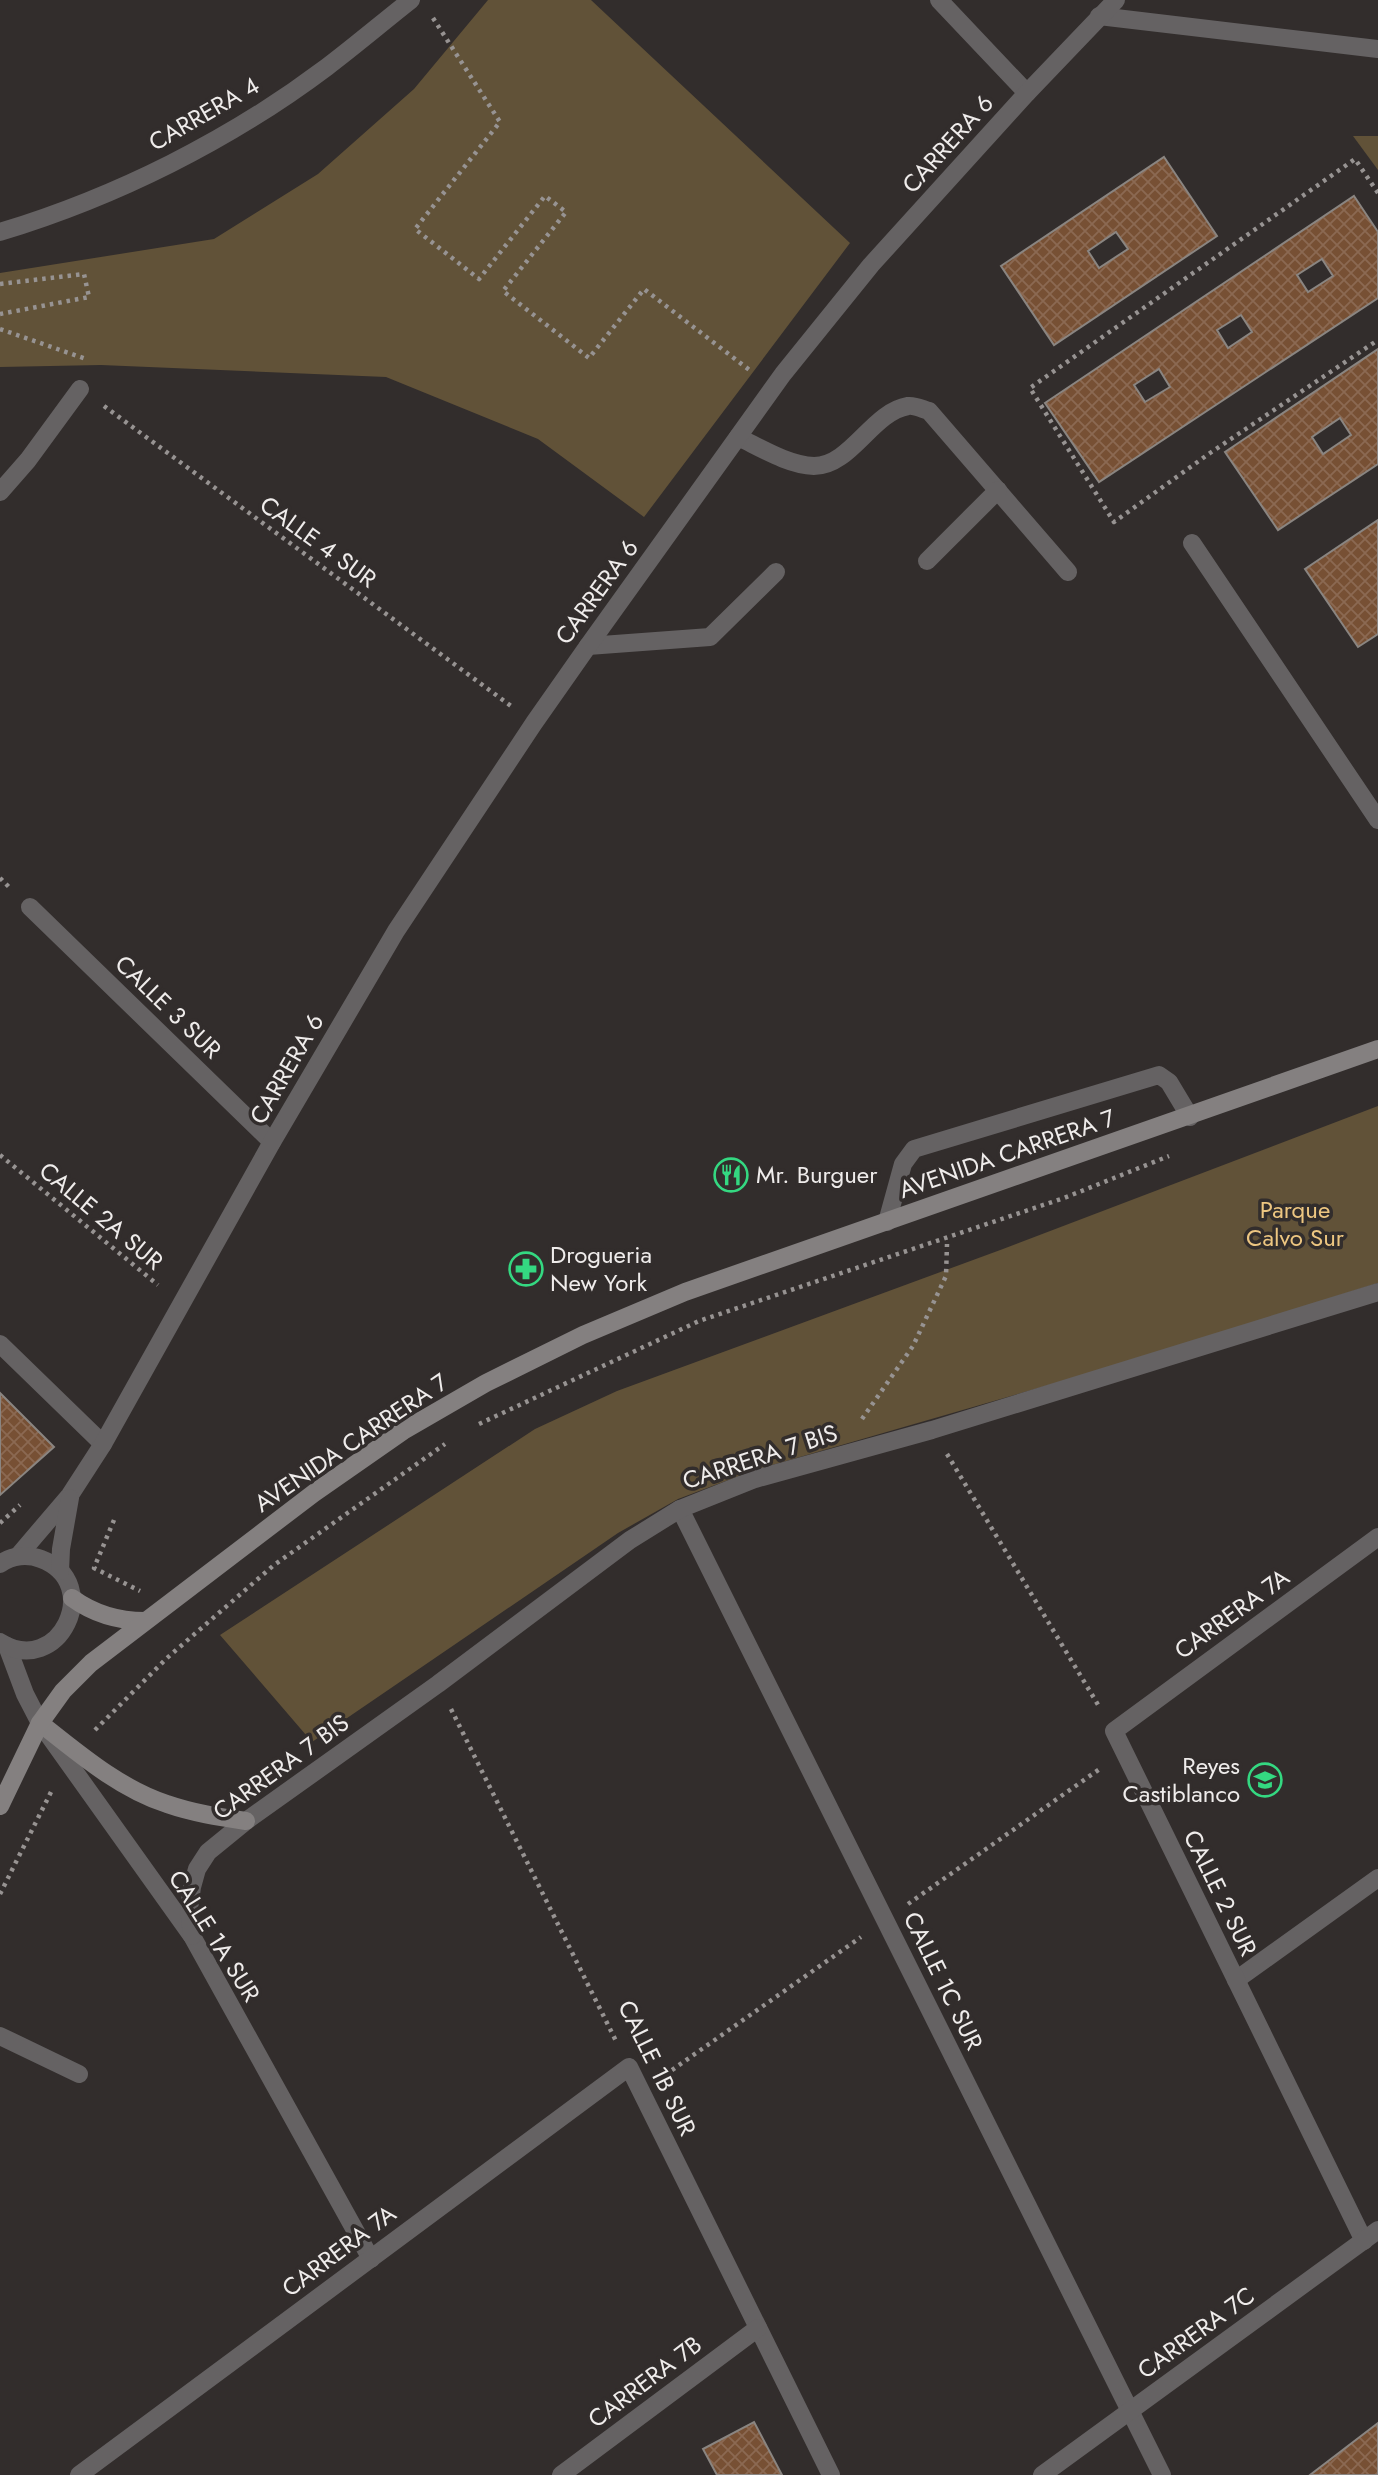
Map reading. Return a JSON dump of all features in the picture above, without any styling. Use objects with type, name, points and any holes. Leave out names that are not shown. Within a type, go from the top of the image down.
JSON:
[{"type":"main road","name":"AVENIDA CARRERA 7","points":[[0,1806],[40,1723],[63,1691],[91,1663],[314,1493],[403,1431],[486,1383],[583,1335],[685,1292],[1378,1049]]},
{"type":"main road","points":[[72,1598],[85,1607],[114,1618],[145,1621]]},
{"type":"main road","points":[[40,1723],[71,1756],[164,1804],[201,1814],[246,1821]]},
{"type":"street","name":"CARRERA 4","points":[[0,232],[40,220],[138,180],[237,127],[326,68],[411,0]]},
{"type":"street","points":[[939,0],[1027,93]]},
{"type":"street","name":"CARRERA 6","points":[[18,1556],[70,1495],[103,1444],[272,1142],[396,931],[588,646],[772,389],[871,265],[1027,93],[1116,0]]},
{"type":"street","points":[[1099,16],[1378,49]]},
{"type":"street","points":[[0,492],[28,460],[80,389]]},
{"type":"street","points":[[738,438],[792,462],[816,466],[835,460],[891,411],[911,405],[929,411],[1068,572]]},
{"type":"street","points":[[927,561],[998,489]]},
{"type":"street","points":[[1192,543],[1378,820]]},
{"type":"street","points":[[588,646],[710,637],[776,572]]},
{"type":"street","name":"CALLE 3 SUR","points":[[30,907],[272,1142]]},
{"type":"street","points":[[887,1222],[903,1164],[914,1149],[1159,1075],[1169,1082],[1190,1116]]},
{"type":"street","name":"CARRERA 7 BIS","points":[[192,1936],[189,1909],[197,1869],[208,1852],[246,1821],[438,1684],[630,1540],[680,1509],[755,1479],[932,1430],[1378,1292]]},
{"type":"street","points":[[0,1344],[103,1444]]},
{"type":"street","name":"CARRERA 6","points":[[60,1571],[70,1495]]},
{"type":"street","name":"CALLE 1C SUR","points":[[680,1509],[1162,2475]]},
{"type":"street","name":"CARRERA 7A","points":[[1114,1731],[1378,1537]]},
{"type":"street","points":[[0,1564],[18,1556],[34,1556],[48,1562],[60,1571],[69,1584],[72,1598],[72,1612],[67,1625],[59,1636],[48,1644],[22,1650],[4,1644]]},
{"type":"street","points":[[4,1644],[40,1723]]},
{"type":"street","name":"CALLE 2 SUR","points":[[1114,1731],[1236,1980],[1371,2236]]},
{"type":"street","name":"CALLE 1A SUR","points":[[71,1756],[192,1936],[370,2259]]},
{"type":"street","points":[[1236,1980],[1378,1878]]},
{"type":"street","points":[[0,2036],[79,2074]]},
{"type":"street","name":"CARRERA 7A","points":[[79,2475],[629,2067]]},
{"type":"street","name":"CALLE 1B SUR","points":[[629,2067],[831,2475]]},
{"type":"street","name":"CARRERA 7C","points":[[1042,2475],[1371,2236]]},
{"type":"street","name":"CARRERA 7B","points":[[561,2475],[758,2328]]},
{"type":"path","points":[[428,11],[500,122],[415,229],[479,279],[545,196],[565,212],[503,291],[589,358],[644,289],[772,389]]},
{"type":"path","points":[[1378,193],[1355,159],[1030,388],[1114,522],[1210,453],[1378,340]]},
{"type":"path","points":[[0,284],[84,274],[89,298],[0,314]]},
{"type":"path","points":[[0,329],[88,360],[80,389]]},
{"type":"path","name":"CALLE 4 SUR","points":[[80,389],[534,723]]},
{"type":"path","points":[[473,1427],[699,1321],[1064,1198],[1177,1153]]},
{"type":"path","name":"CALLE 2A SUR","points":[[0,1155],[181,1304]]},
{"type":"path","points":[[836,1456],[914,1346],[946,1276],[947,1244]]},
{"type":"path","points":[[932,1430],[1114,1731]]},
{"type":"path","points":[[0,1894],[71,1756],[167,1658],[274,1565],[450,1440]]},
{"type":"path","points":[[114,1520],[94,1568],[142,1591]]},
{"type":"path","name":"CALLE 1B SUR","points":[[438,1684],[629,2067]]},
{"type":"green space","points":[[488,0],[591,0],[850,243],[644,517],[538,439],[386,377],[101,365],[0,367],[0,273],[214,239],[318,174],[414,89]]},
{"type":"green space","points":[[1353,136],[1378,136],[1378,170]]},
{"type":"green space","name":"Parque Calvo Sur","points":[[1378,1106],[1378,1283],[1146,1357],[755,1470],[678,1499],[618,1533],[312,1742],[220,1635],[535,1429],[617,1391],[1003,1249]]},
{"type":"building","points":[[1164,157],[1217,236],[1054,345],[1001,266]],"holes":[[[1116,232],[1128,249],[1099,268],[1088,251]]]},
{"type":"building","points":[[1354,196],[1378,232],[1378,298],[1099,482],[1045,403]],"holes":[[[1322,259],[1333,276],[1308,292],[1297,275]],[[1241,315],[1252,332],[1228,348],[1217,330]],[[1159,369],[1170,387],[1145,402],[1134,385]]]},
{"type":"building","points":[[1378,349],[1378,464],[1278,530],[1225,452]],"holes":[[[1340,418],[1351,435],[1323,454],[1312,437]]]},
{"type":"building","points":[[1378,520],[1378,634],[1358,647],[1305,569]]},
{"type":"building","points":[[0,1393],[54,1447],[0,1495]]},
{"type":"building","points":[[754,2422],[782,2475],[717,2475],[703,2449]]},
{"type":"building","points":[[1378,2423],[1378,2475],[1310,2475]]},
{"type":"place","name":"Mr. Burguer","points":[[731,1175]]},
{"type":"place","name":"Drogueria New York","points":[[526,1269]]},
{"type":"place","name":"Reyes Castiblanco","points":[[1265,1780]]}]
